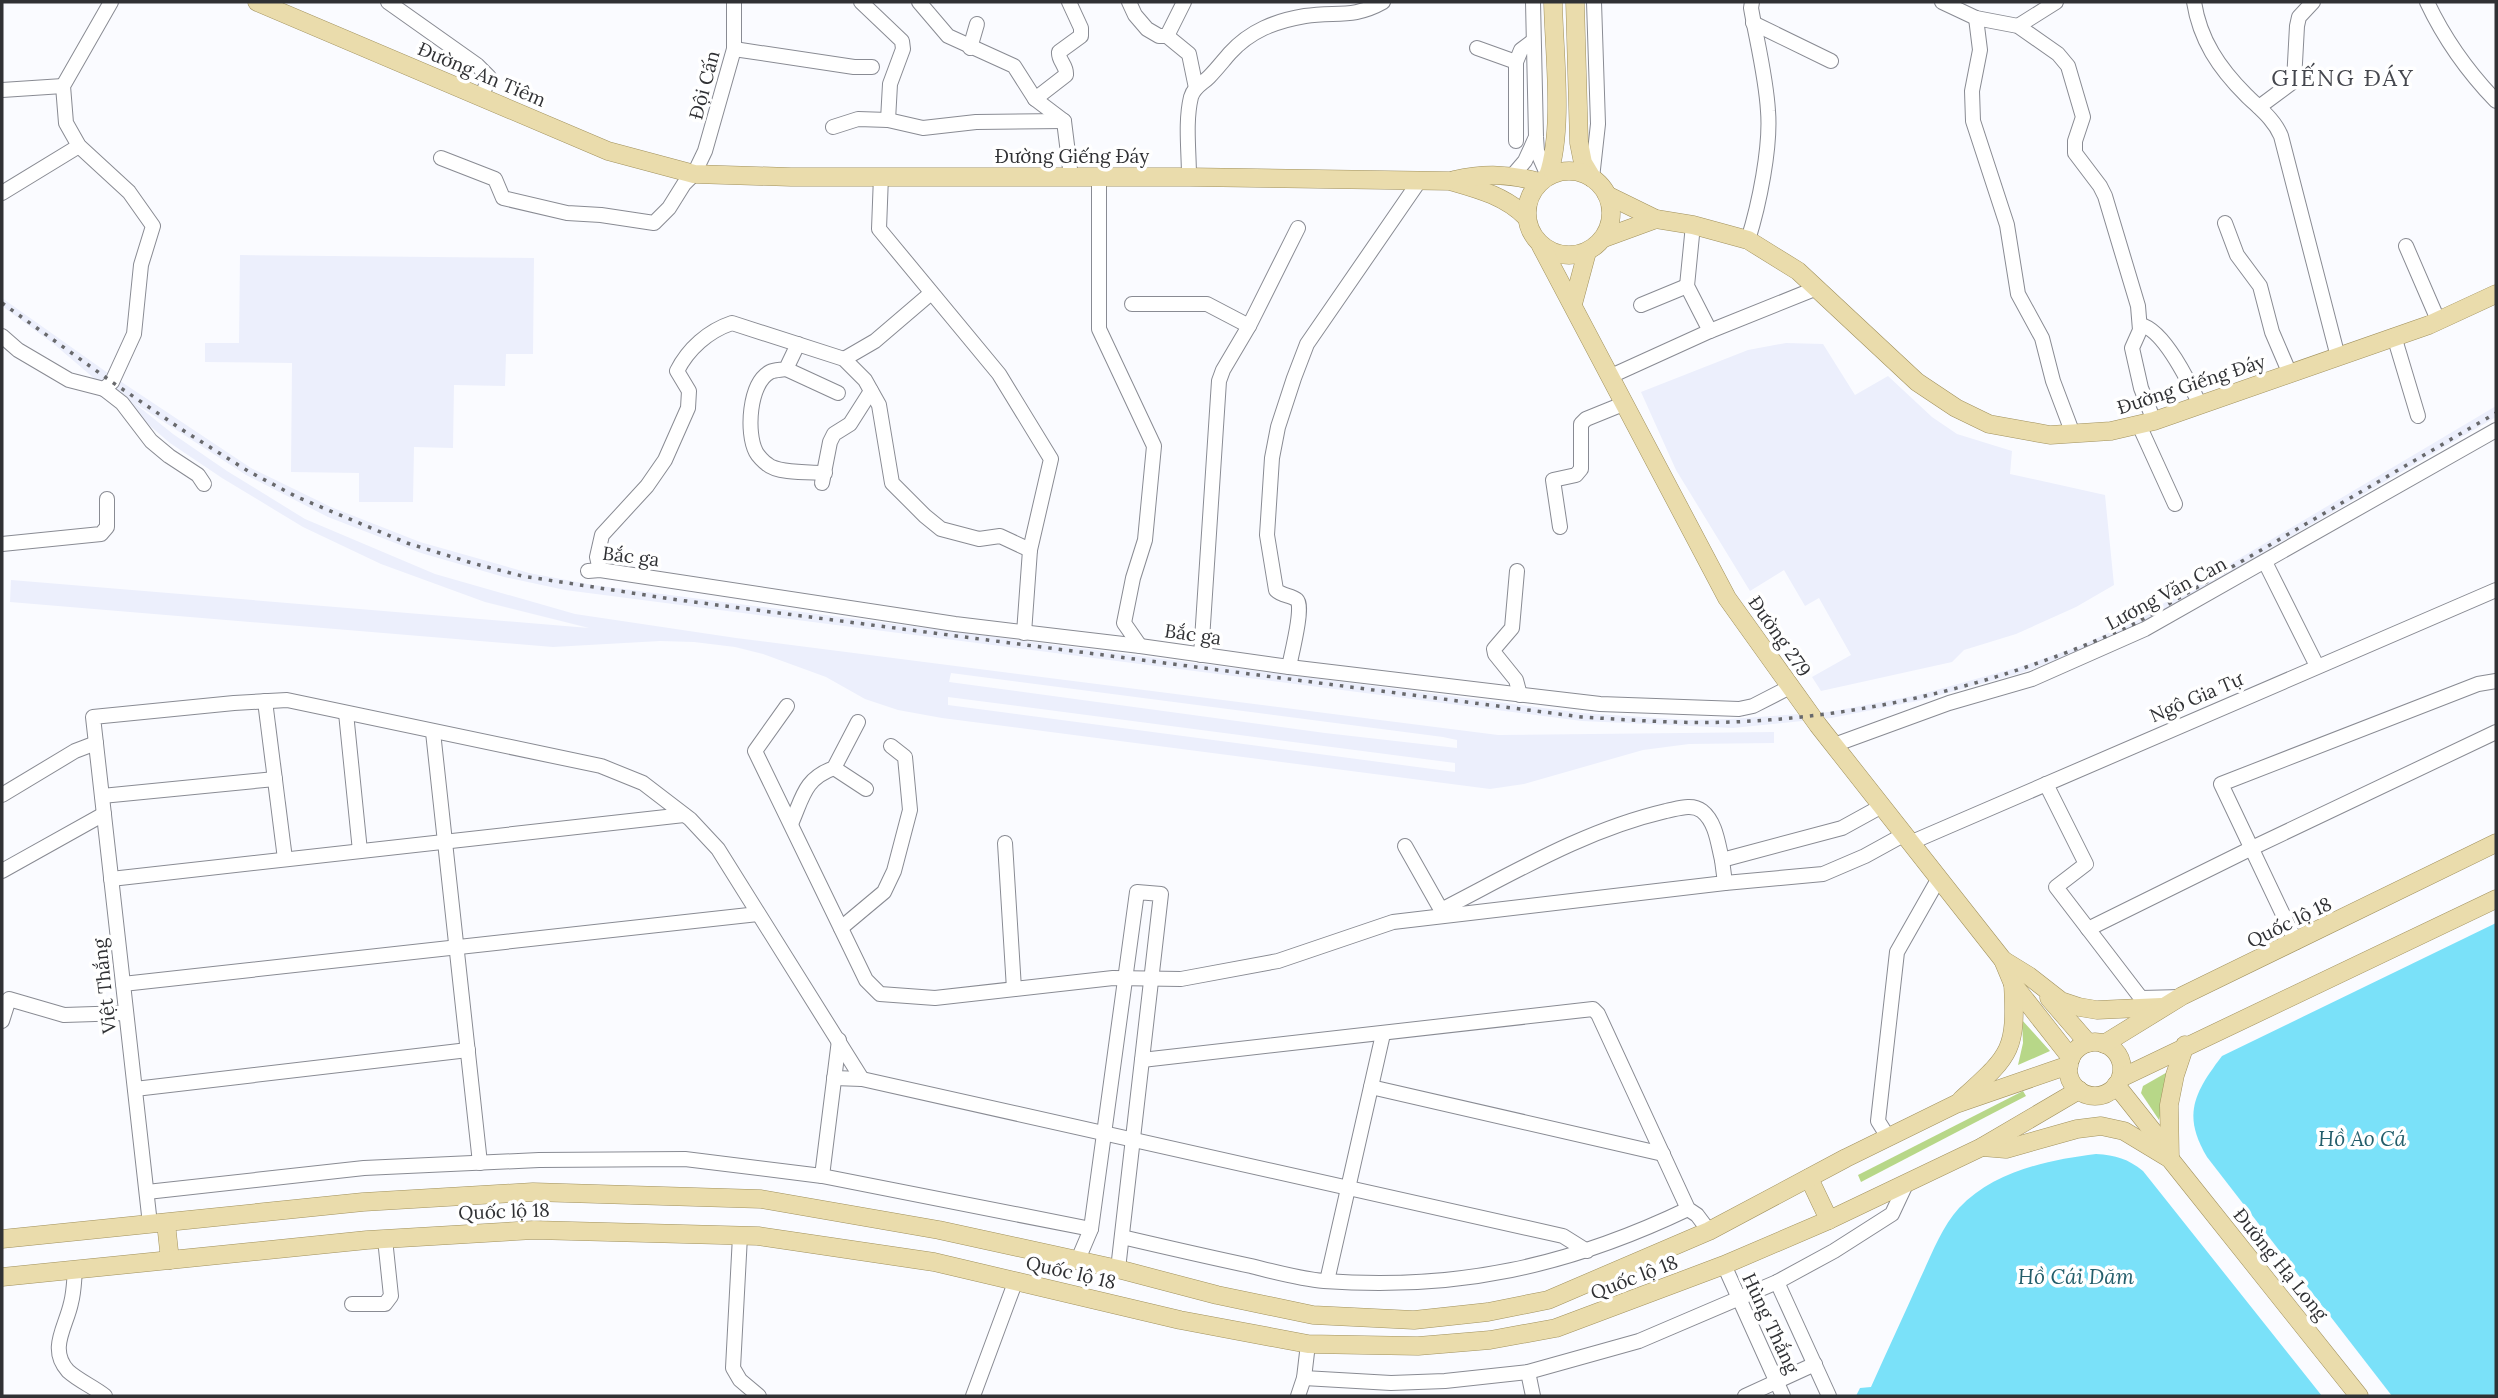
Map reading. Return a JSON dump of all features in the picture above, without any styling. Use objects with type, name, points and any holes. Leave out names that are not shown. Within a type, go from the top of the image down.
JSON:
[{"type":"main road","name":"Đường An Tiêm","points":[[257,2],[608,151],[694,174]]},
{"type":"main road","points":[[1553,2],[1555,147],[1543,174],[1531,192],[1526,217],[1528,228],[1541,246],[1563,255],[1587,252],[1604,238],[1611,217],[1607,195],[1583,163],[1579,143],[1576,2]]},
{"type":"main road","points":[[1543,174],[1570,171],[1592,178]]},
{"type":"main road","name":"Đường Giếng Đáy","points":[[694,174],[791,177],[1189,177],[1450,181],[1487,192],[1514,205],[1526,217]]},
{"type":"main road","name":"Đường Giếng Đáy","points":[[1450,181],[1472,176],[1543,174]]},
{"type":"main road","name":"Đường Giếng Đáy","points":[[1607,195],[1656,219],[1693,225],[1748,240],[1798,271],[1917,382],[1956,408],[1997,426],[2049,435],[2111,431],[2147,423],[2394,337],[2496,294]]},
{"type":"main road","name":"Đường Giếng Đáy","points":[[1604,238],[1656,219]]},
{"type":"main road","name":"Đường 279","points":[[1541,246],[1727,598],[1834,745],[2021,980]]},
{"type":"main road","points":[[1573,304],[1587,252]]},
{"type":"main road","name":"Quốc lộ 18","points":[[2096,1043],[2182,996],[2496,843]]},
{"type":"main road","points":[[2096,1043],[2075,1051],[2070,1061],[2070,1079],[2079,1090],[2094,1095],[2186,1045],[2261,1012],[2496,899]]},
{"type":"main road","points":[[2021,980],[2096,1043],[2117,1054],[2122,1069],[2116,1085]]},
{"type":"main road","points":[[2021,980],[2061,1001],[2079,1007],[2096,1010],[2164,1007]]},
{"type":"main road","points":[[2021,980],[2070,1061]]},
{"type":"main road","points":[[1956,1104],[2000,1063],[2012,1042],[2021,980]]},
{"type":"main road","points":[[2170,1158],[2169,1105],[2175,1075],[2186,1045]]},
{"type":"main road","name":"Quốc lộ 18","points":[[2,1239],[363,1202],[533,1192],[761,1199],[939,1230],[1313,1315],[1414,1320],[1488,1312],[1548,1300],[1709,1231],[1956,1104],[2070,1061]]},
{"type":"main road","name":"Đường Hạ Long","points":[[2116,1085],[2148,1138],[2170,1158],[2359,1396]]},
{"type":"main road","name":"Quốc lộ 18","points":[[2,1277],[385,1238],[534,1230],[758,1236],[934,1262],[1180,1320],[1308,1344],[1418,1346],[1490,1340],[1556,1328],[1724,1265],[1829,1220],[1982,1147],[2079,1090]]},
{"type":"main road","points":[[1982,1147],[2006,1149],[2067,1131],[2101,1126],[2124,1131],[2170,1158]]},
{"type":"main road","points":[[1809,1178],[1829,1220]]},
{"type":"main road","points":[[158,1224],[170,1260]]},
{"type":"main road","points":[[1070,1293],[1077,1262]]},
{"type":"street","points":[[104,389],[112,382],[134,334],[141,265],[153,226],[129,192],[79,146],[66,123],[63,86],[111,2]]},
{"type":"street","points":[[388,2],[477,65],[489,77],[482,96]]},
{"type":"street","name":"Đội Cấn","points":[[441,158],[495,179],[503,198],[567,213],[654,223],[669,208],[684,184],[694,174],[705,151],[734,49],[734,2]]},
{"type":"street","points":[[861,2],[902,41],[903,49],[890,84],[888,120]]},
{"type":"street","points":[[1035,99],[1066,75],[1066,69],[1058,57],[1059,52],[1081,36],[1081,28],[1069,2]]},
{"type":"street","points":[[1129,2],[1135,15],[1147,29],[1159,36],[1167,36],[1189,54],[1196,88]]},
{"type":"street","points":[[1167,36],[1184,2]]},
{"type":"street","points":[[1189,177],[1189,118],[1192,96],[1196,88],[1232,51],[1260,29],[1307,16],[1339,16],[1362,12],[1382,2]]},
{"type":"street","points":[[1533,2],[1536,137],[1543,174]]},
{"type":"street","points":[[1592,178],[1598,124],[1594,2]]},
{"type":"street","points":[[1748,240],[1760,187],[1769,121],[1752,2]]},
{"type":"street","points":[[1942,2],[1976,18],[2018,26],[2058,54],[2072,73],[2083,120],[2075,141],[2075,153],[2093,175],[2105,196],[2138,306],[2140,325],[2132,348],[2147,423],[2175,504]]},
{"type":"street","points":[[2018,26],[2056,2]]},
{"type":"street","points":[[2194,2],[2202,34],[2209,49],[2226,74],[2272,120],[2281,136],[2338,357]]},
{"type":"street","points":[[2259,107],[2294,81],[2299,17],[2313,2]]},
{"type":"street","points":[[2427,2],[2472,75],[2496,100]]},
{"type":"street","points":[[921,3],[948,36],[1014,66],[1035,99],[1064,121],[1071,177]]},
{"type":"street","points":[[1976,18],[1980,50],[1972,91],[1973,121],[2007,225],[2018,294],[2042,338],[2053,381],[2073,434]]},
{"type":"street","points":[[1754,23],[1831,61]]},
{"type":"street","points":[[970,48],[977,24]]},
{"type":"street","points":[[1516,141],[1516,62],[1521,50],[1533,41]]},
{"type":"street","points":[[1477,48],[1516,62]]},
{"type":"street","points":[[734,49],[854,67],[872,67]]},
{"type":"street","points":[[2,90],[63,86]]},
{"type":"street","points":[[833,127],[858,120],[888,120],[923,128],[976,122],[1064,121]]},
{"type":"street","points":[[1513,175],[1525,161],[1536,137]]},
{"type":"street","points":[[2,193],[79,146]]},
{"type":"street","points":[[881,176],[878,229],[999,374],[1051,459],[1030,550],[1024,633]]},
{"type":"street","points":[[1099,177],[1099,329],[1154,446],[1145,540],[1133,578],[1124,623],[1140,646]]},
{"type":"street","points":[[1289,667],[1299,603],[1276,590],[1267,535],[1272,458],[1278,427],[1307,344],[1420,180]]},
{"type":"street","points":[[2225,223],[2237,255],[2260,286],[2272,332],[2290,374]]},
{"type":"street","points":[[1693,225],[1687,286],[1710,331]]},
{"type":"street","points":[[1201,655],[1219,381],[1298,228]]},
{"type":"street","points":[[2406,246],[2438,320]]},
{"type":"street","points":[[1641,305],[1687,286]]},
{"type":"street","points":[[1611,376],[1710,331],[1817,288]]},
{"type":"street","points":[[844,359],[875,341],[930,294]]},
{"type":"street","points":[[1132,304],[1207,304],[1249,326]]},
{"type":"street","name":"Bắc ga","points":[[798,344],[732,323],[718,328],[685,355],[677,371],[689,391],[688,408],[665,460],[647,486],[602,535],[594,571],[1024,633],[1600,704],[1740,709],[1753,706],[1790,687]]},
{"type":"street","points":[[2140,325],[2147,326],[2172,354],[2200,405]]},
{"type":"street","points":[[2,337],[18,351],[69,380],[104,389],[122,403],[151,441],[198,475],[204,484]]},
{"type":"street","points":[[2394,337],[2418,416]]},
{"type":"street","points":[[786,369],[798,344],[844,359],[865,380],[878,405],[892,483],[941,529],[979,539],[1000,536],[1030,550]]},
{"type":"street","points":[[838,393],[786,369],[770,372],[759,382],[749,417],[756,452],[769,467],[824,478],[830,442],[834,434],[850,424],[871,391]]},
{"type":"street","points":[[1560,527],[1553,480],[1576,475],[1581,469],[1581,424],[1586,419],[1623,404]]},
{"type":"street","name":"Lương Văn Can","points":[[1834,745],[1949,703],[2032,679],[2145,629],[2496,430]]},
{"type":"street","points":[[2,544],[102,534],[107,527],[107,499]]},
{"type":"street","points":[[2265,562],[2317,666]]},
{"type":"street","points":[[1517,570],[1512,628],[1494,649],[1516,680],[1520,695]]},
{"type":"street","name":"Ngô Gia Tự","points":[[841,928],[866,980],[880,994],[935,998],[1126,978],[1181,979],[1278,961],[1393,922],[1442,912],[1823,874],[2046,784],[2496,590]]},
{"type":"street","points":[[2296,942],[2221,784],[2478,684],[2496,681]]},
{"type":"street","points":[[285,859],[264,701],[287,700],[601,766],[643,783],[684,815],[718,849],[862,1079]]},
{"type":"street","name":"Việt Thắng","points":[[158,1224],[147,1192],[93,717],[264,701]]},
{"type":"street","points":[[787,706],[755,751],[841,928],[884,892],[894,871],[910,810],[905,757],[891,746]]},
{"type":"street","points":[[345,713],[360,851]]},
{"type":"street","points":[[791,824],[814,777],[834,768],[858,722]]},
{"type":"street","points":[[433,732],[480,1163]]},
{"type":"street","points":[[2088,929],[2496,733]]},
{"type":"street","points":[[3,791],[75,751],[96,743]]},
{"type":"street","points":[[834,768],[866,789]]},
{"type":"street","points":[[102,796],[275,779]]},
{"type":"street","points":[[2046,784],[2086,864],[2056,887],[2141,998],[2182,996]]},
{"type":"street","points":[[1405,846],[1442,912],[1587,836],[1627,820],[1690,806],[1702,811],[1715,829],[1726,883]]},
{"type":"street","points":[[1722,860],[1842,828],[1882,806]]},
{"type":"street","points":[[2,871],[104,814]]},
{"type":"street","points":[[111,879],[684,815]]},
{"type":"street","points":[[1005,842],[1014,989]]},
{"type":"street","points":[[1888,1137],[1878,1121],[1898,952],[1939,878]]},
{"type":"street","points":[[1077,1262],[1091,1229],[1137,892],[1161,894],[1118,1269]]},
{"type":"street","points":[[123,984],[758,914]]},
{"type":"street","points":[[2,1021],[9,999],[64,1015],[127,1013]]},
{"type":"street","points":[[1142,1060],[1593,1009],[1598,1014],[1688,1209],[1697,1215],[1709,1231]]},
{"type":"street","points":[[1327,1281],[1383,1034]]},
{"type":"street","points":[[822,1176],[839,1040]]},
{"type":"street","points":[[135,1088],[468,1050]]},
{"type":"street","points":[[834,1078],[862,1079],[1563,1236],[1587,1251]]},
{"type":"street","points":[[1371,1087],[1663,1154]]},
{"type":"street","points":[[147,1192],[364,1168],[480,1163],[685,1160],[822,1176],[1091,1229]]},
{"type":"street","points":[[1304,1378],[1446,1381],[1528,1372],[1639,1341],[1777,1282],[1834,1251],[1892,1214],[1907,1182]]},
{"type":"street","points":[[1122,1237],[1275,1272],[1327,1281],[1417,1284],[1508,1272],[1587,1251],[1688,1209]]},
{"type":"street","points":[[740,1236],[733,1368],[740,1380],[759,1396]]},
{"type":"street","points":[[352,1304],[385,1304],[389,1301],[391,1296],[385,1238]]},
{"type":"street","name":"Hùng Thắng","points":[[1724,1265],[1780,1390]]},
{"type":"street","points":[[75,1270],[72,1303],[59,1341],[59,1353],[63,1364],[72,1374],[105,1396]]},
{"type":"street","points":[[973,1396],[1016,1280]]},
{"type":"street","points":[[1777,1282],[1829,1396]]},
{"type":"street","points":[[1298,1396],[1304,1378],[1308,1344]]},
{"type":"street","points":[[1745,1396],[1780,1390],[1815,1364]]},
{"type":"street","points":[[1528,1372],[1533,1396]]},
{"type":"shaded area","points":[[240,255],[534,258],[533,354],[506,354],[505,386],[454,385],[453,448],[414,447],[413,502],[359,502],[359,473],[291,472],[292,363],[205,362],[205,343],[239,343]]},
{"type":"shaded area","points":[[2,298],[105,371],[251,468],[331,507],[420,542],[529,573],[593,585],[1582,713],[1688,720],[1829,712],[1918,695],[2019,667],[2078,647],[2134,621],[2496,406],[2496,417],[2137,626],[2077,653],[2021,673],[1918,701],[1831,718],[1733,728],[1582,721],[565,590],[504,577],[421,553],[328,517],[246,475],[133,402],[173,434],[227,471],[305,519],[435,574],[575,614],[736,638],[1498,735],[1774,732],[1774,743],[1689,744],[1643,750],[1524,784],[1490,789],[942,718],[898,710],[865,699],[826,677],[763,654],[735,647],[660,641],[553,647],[10,602],[11,580],[589,628],[485,602],[381,564],[303,527],[170,443],[55,345],[2,306]],"holes":[[[951,673],[1443,737],[1457,740],[1457,748],[1325,733],[949,682]],[[948,697],[1455,763],[1455,772],[948,705]]]},
{"type":"shaded area","points":[[1786,343],[1823,344],[1855,395],[1888,376],[1932,417],[1957,434],[2012,451],[2010,474],[2105,495],[2114,585],[2076,607],[2016,634],[1964,650],[1952,662],[1821,691],[1812,677],[1851,655],[1819,598],[1805,606],[1784,570],[1750,591],[1676,470],[1641,392],[1748,350]]},
{"type":"green space","points":[[2022,1020],[2050,1051],[2018,1065],[2023,1043]]},
{"type":"green space","points":[[2171,1070],[2159,1120],[2141,1093],[2143,1086]]},
{"type":"green space","points":[[2023,1091],[2026,1096],[1861,1182],[1858,1175]]},
{"type":"water","name":"Hồ Ao Cá","points":[[2496,923],[2496,1396],[2392,1396],[2207,1157],[2195,1129],[2195,1105],[2204,1081],[2222,1056]]},
{"type":"water","name":"Hồ Cái Dăm","points":[[2096,1154],[2121,1158],[2143,1171],[2322,1396],[1856,1396],[1860,1388],[1871,1387],[1937,1242],[1959,1208],[1973,1195],[2005,1176],[2041,1164]]},
{"type":"railway","points":[[2,303],[181,429],[248,471],[297,497],[407,543],[522,576],[671,599],[1582,717],[1656,721],[1731,722],[1835,713],[1938,693],[2039,663],[2136,623],[2496,413]]},
{"type":"district","name":"GIẾNG ĐÁY","points":[[2343,78]]}]
